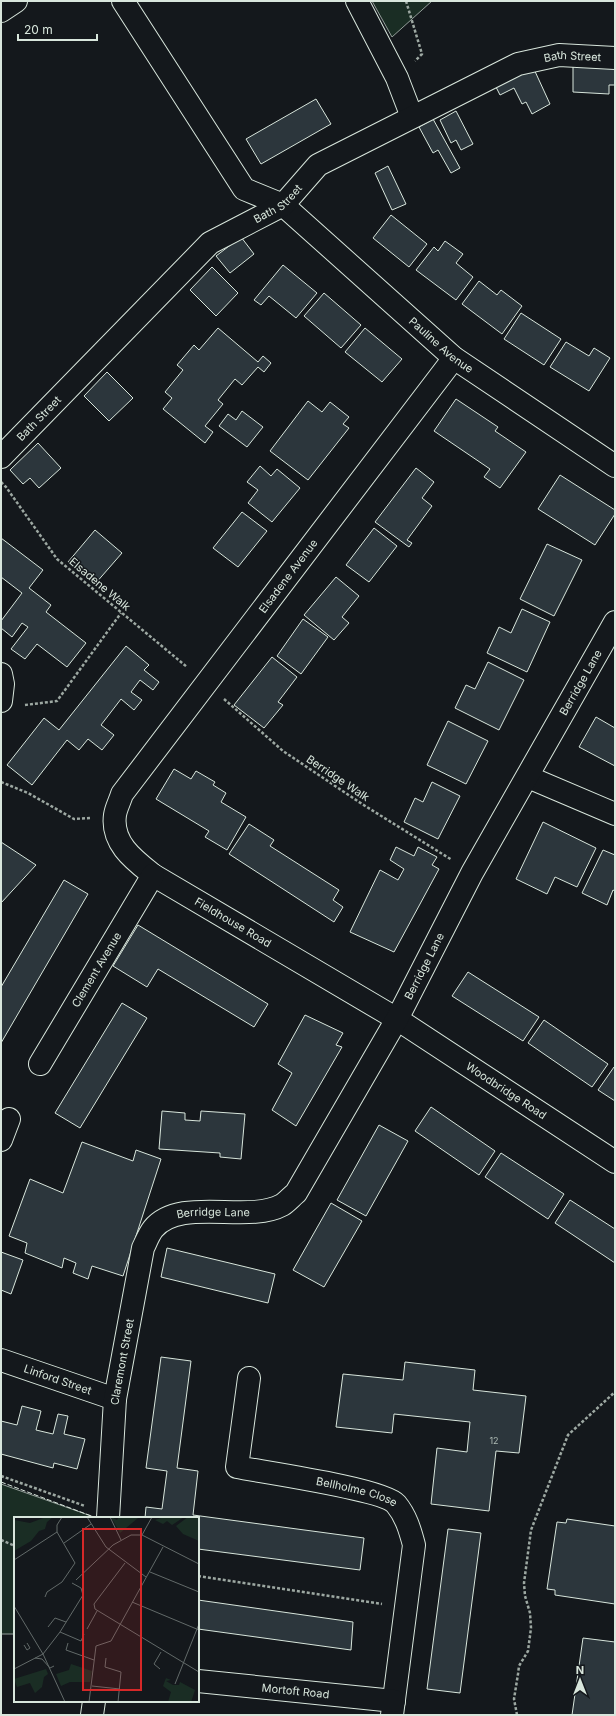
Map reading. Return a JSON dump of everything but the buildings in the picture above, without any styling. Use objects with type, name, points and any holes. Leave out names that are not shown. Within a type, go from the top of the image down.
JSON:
[{"type":"street","points":[[1,11],[16,1]]},
{"type":"street","name":"Pauline Avenue","points":[[123,1],[244,189],[283,205],[454,358],[615,466]]},
{"type":"street","points":[[357,1],[397,78],[412,117]]},
{"type":"street","name":"Bath Street","points":[[1,457],[210,243],[283,205],[318,165],[518,64],[559,55],[615,58]]},
{"type":"street","name":"Elsadene Avenue","points":[[122,794],[454,358]]},
{"type":"street","name":"Berridge Lane","points":[[168,1217],[185,1213],[268,1210],[282,1204],[296,1193],[397,1019],[472,873],[615,622]]},
{"type":"street","points":[[1,674],[3,684],[1,701]]},
{"type":"street","points":[[528,777],[615,814]]},
{"type":"street","name":"Fieldhouse Road","points":[[122,794],[115,815],[116,835],[128,855],[153,875],[397,1019]]},
{"type":"street","name":"Clement Avenue","points":[[40,1064],[153,875]]},
{"type":"street","name":"Woodbridge Road","points":[[397,1019],[615,1162]]},
{"type":"street","points":[[1,1140],[9,1119]]},
{"type":"street","name":"Claremont Street","points":[[108,1516],[115,1399],[143,1248],[153,1229],[168,1217]]},
{"type":"street","name":"Linford Street","points":[[1,1360],[115,1399]]},
{"type":"street","name":"Bellholme Close","points":[[249,1378],[237,1467],[327,1483],[369,1493],[395,1502],[409,1526],[414,1545],[393,1708]]},
{"type":"street","name":"Mortoft Road","points":[[199,1680],[393,1708]]},
{"type":"street","points":[[92,1715],[94,1702]]},
{"type":"path","points":[[397,78],[422,54],[406,1]]},
{"type":"path","name":"Elsadene Walk","points":[[1,482],[57,559],[206,683]]},
{"type":"path","points":[[22,705],[57,701],[121,613]]},
{"type":"path","name":"Berridge Walk","points":[[206,683],[283,751],[362,804],[472,873]]},
{"type":"path","points":[[1,782],[28,792],[74,819],[115,815]]},
{"type":"path","points":[[517,1715],[514,1699],[519,1666],[528,1651],[531,1628],[530,1613],[525,1596],[524,1584],[531,1530],[568,1435],[615,1392]]},
{"type":"path","points":[[1,1476],[108,1516]]},
{"type":"path","points":[[1,1540],[14,1546]]},
{"type":"path","points":[[199,1576],[406,1607]]},
{"type":"green space","points":[[372,1],[432,1],[392,37]]},
{"type":"green space","points":[[1,1484],[94,1517],[14,1517],[14,1634],[1,1634]]},
{"type":"fence","points":[[1,1482],[94,1517]]}]
